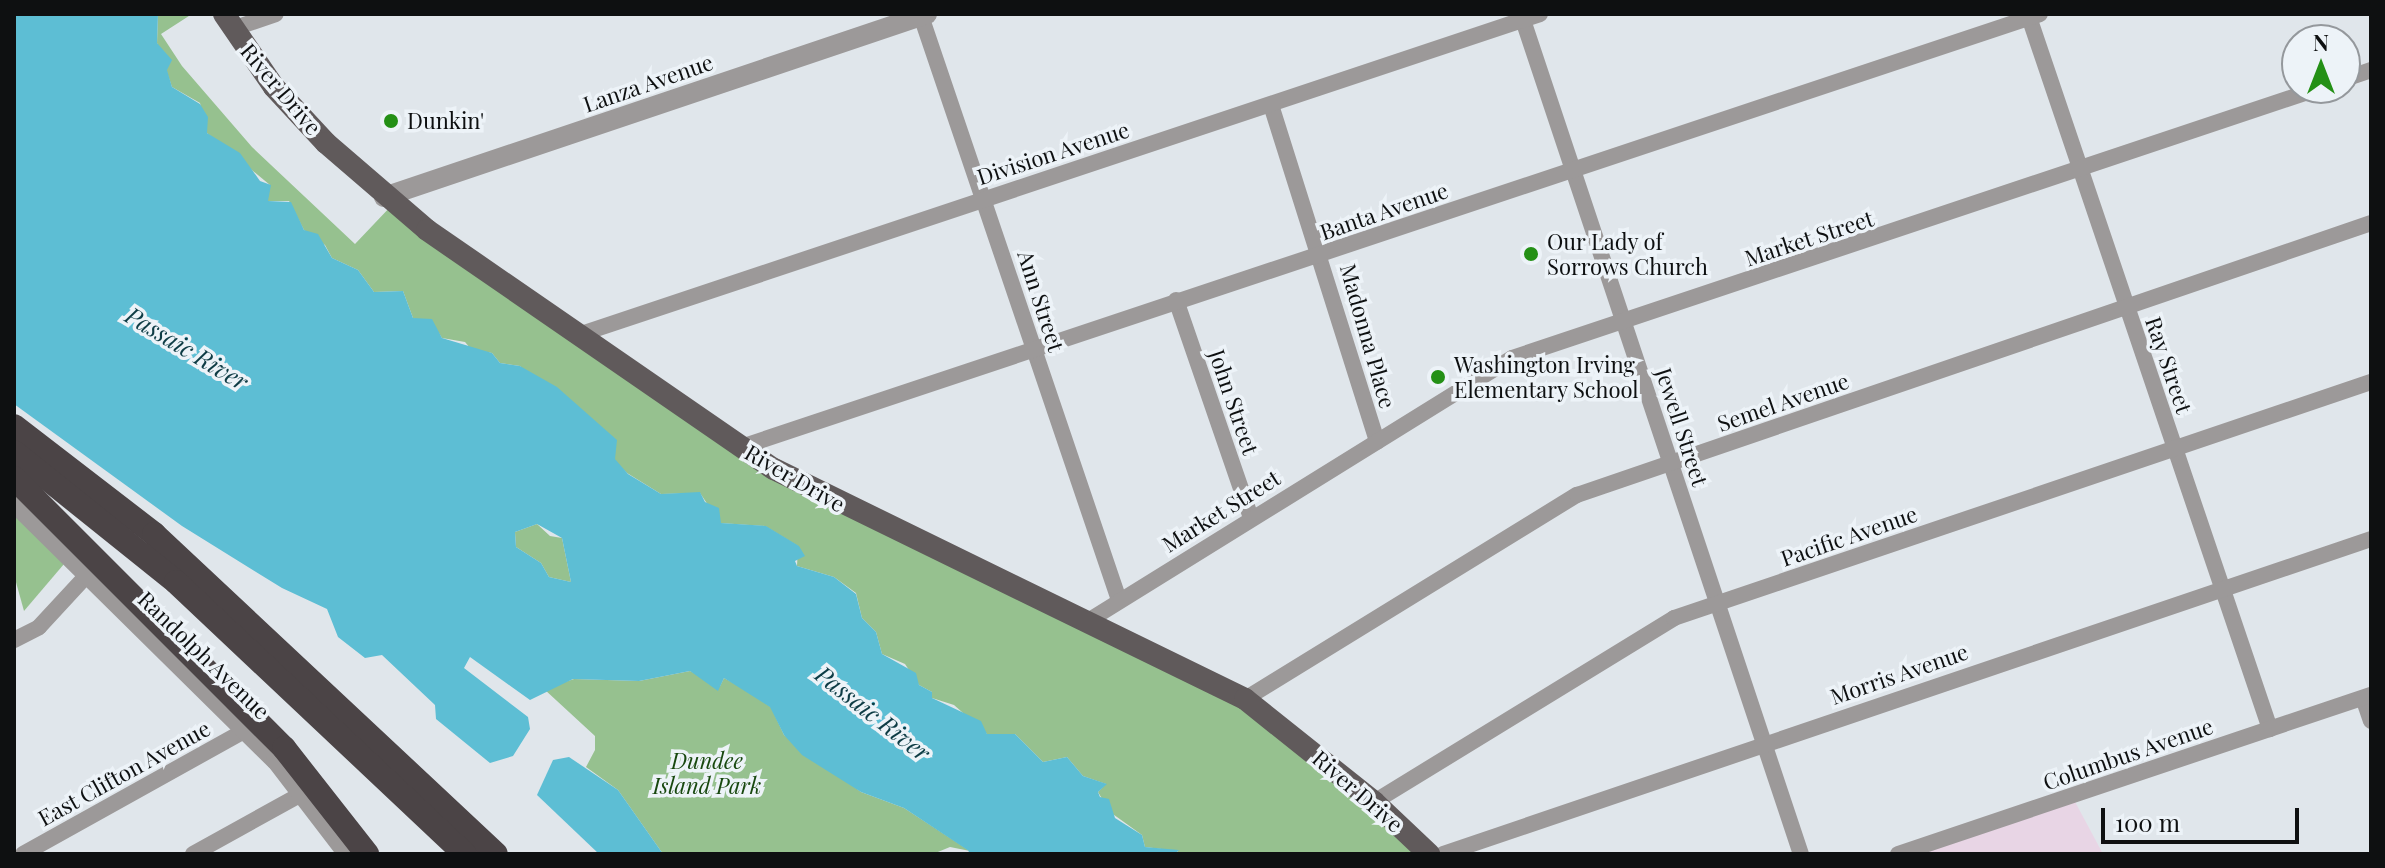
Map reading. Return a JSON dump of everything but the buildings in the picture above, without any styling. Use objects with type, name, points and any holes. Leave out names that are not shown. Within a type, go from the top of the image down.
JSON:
[{"type":"highway","points":[[14,426],[154,534],[496,854]]},
{"type":"highway","points":[[14,452],[167,574],[465,854]]},
{"type":"highway","points":[[14,478],[284,748],[367,854]]},
{"type":"highway","points":[[464,823],[503,854]]},
{"type":"main road","name":"River Drive","points":[[228,21],[274,87],[384,197],[578,335],[741,447],[844,507],[1088,621],[1245,699],[1374,802],[1429,854]]},
{"type":"street","points":[[228,21],[276,14]]},
{"type":"street","name":"Division Avenue","points":[[578,335],[1271,105],[1522,17],[1540,14]]},
{"type":"street","name":"Lanza Avenue","points":[[384,197],[924,15]]},
{"type":"street","name":"Ann Street","points":[[924,15],[1119,600]]},
{"type":"street","name":"Ray Street","points":[[2032,15],[2126,309],[2270,729]]},
{"type":"street","name":"Banta Avenue","points":[[741,447],[1176,300],[1322,256],[2032,15]]},
{"type":"street","name":"Jewell Street","points":[[1522,17],[1801,854]]},
{"type":"street","name":"Market Street","points":[[1088,621],[1512,358],[2281,101]]},
{"type":"street","name":"Madonna Place","points":[[1271,105],[1322,256],[1377,442]]},
{"type":"street","name":"Semel Avenue","points":[[1245,699],[1577,495],[2371,223]]},
{"type":"street","name":"John Street","points":[[1176,300],[1251,518]]},
{"type":"street","name":"Pacific Avenue","points":[[1374,802],[1650,628],[2371,382]]},
{"type":"street","name":"Randolph Avenue","points":[[14,502],[246,730],[303,793],[348,854]]},
{"type":"street","name":"Morris Avenue","points":[[1443,854],[2371,539]]},
{"type":"street","points":[[14,640],[39,627],[88,574]]},
{"type":"street","points":[[2367,697],[2371,721]]},
{"type":"street","name":"Columbus Avenue","points":[[1898,854],[2367,697]]},
{"type":"street","name":"East Clifton Avenue","points":[[33,852],[246,730]]},
{"type":"street","points":[[193,854],[303,793]]},
{"type":"shaded area","points":[[2073,798],[2103,854],[1907,854]]},
{"type":"green space","points":[[158,14],[192,14],[161,34],[182,66],[252,147],[355,244],[393,204],[741,447],[1245,699],[1429,854],[1175,854],[1178,851],[1145,847],[1142,835],[1110,812],[1098,792],[1106,784],[1083,776],[1067,757],[1043,762],[1015,734],[987,734],[954,705],[932,698],[932,692],[919,685],[905,664],[882,654],[876,632],[862,618],[856,593],[834,577],[797,566],[798,546],[765,526],[720,523],[700,493],[661,494],[627,473],[520,366],[500,363],[492,353],[471,349],[465,342],[442,338],[435,327],[413,318],[403,291],[374,292],[358,270],[332,258],[325,245],[304,230],[289,201],[267,201],[270,185],[207,133],[200,103],[172,87],[157,43]]},
{"type":"green space","points":[[14,512],[64,564],[24,611],[14,575]]},
{"type":"green space","points":[[537,524],[550,536],[562,538],[571,582],[549,577],[541,563],[516,547],[515,532]]},
{"type":"green space","name":"Dundee Island Park","points":[[690,671],[720,686],[724,678],[737,685],[771,707],[784,735],[861,792],[904,808],[970,851],[950,847],[933,854],[663,854],[618,790],[586,767],[595,750],[595,736],[544,689],[574,679],[639,681]]},
{"type":"water","name":"Passaic River","points":[[14,14],[158,14],[157,43],[172,60],[167,70],[172,87],[200,104],[208,117],[207,133],[240,153],[260,181],[271,185],[268,201],[291,202],[304,230],[318,234],[332,258],[358,270],[374,292],[403,291],[413,318],[432,319],[442,338],[492,353],[500,363],[520,366],[557,387],[617,440],[615,459],[628,474],[661,494],[700,492],[705,502],[719,508],[721,523],[766,526],[799,546],[805,556],[795,561],[797,566],[834,577],[856,594],[862,618],[876,632],[882,654],[916,673],[919,685],[932,692],[932,698],[981,721],[987,734],[1015,734],[1043,762],[1067,757],[1083,776],[1107,784],[1098,792],[1100,797],[1109,799],[1115,818],[1142,835],[1145,847],[1179,850],[1175,854],[967,854],[969,851],[904,808],[861,792],[802,755],[784,735],[770,707],[724,678],[718,691],[690,671],[639,681],[573,679],[530,700],[470,657],[464,668],[528,717],[530,729],[513,756],[490,763],[436,719],[435,705],[382,655],[365,658],[338,637],[327,609],[282,588],[182,526],[14,404]],"holes":[[[537,524],[562,538],[571,582],[549,577],[541,563],[516,547],[515,532]]]},
{"type":"water","points":[[569,757],[618,790],[663,854],[599,854],[537,795],[553,760]]},
{"type":"place","name":"Dunkin'","points":[[391,121]]},
{"type":"place","name":"Our Lady of Sorrows Church","points":[[1531,254]]},
{"type":"place","name":"Washington Irving Elementary School","points":[[1438,377]]}]
